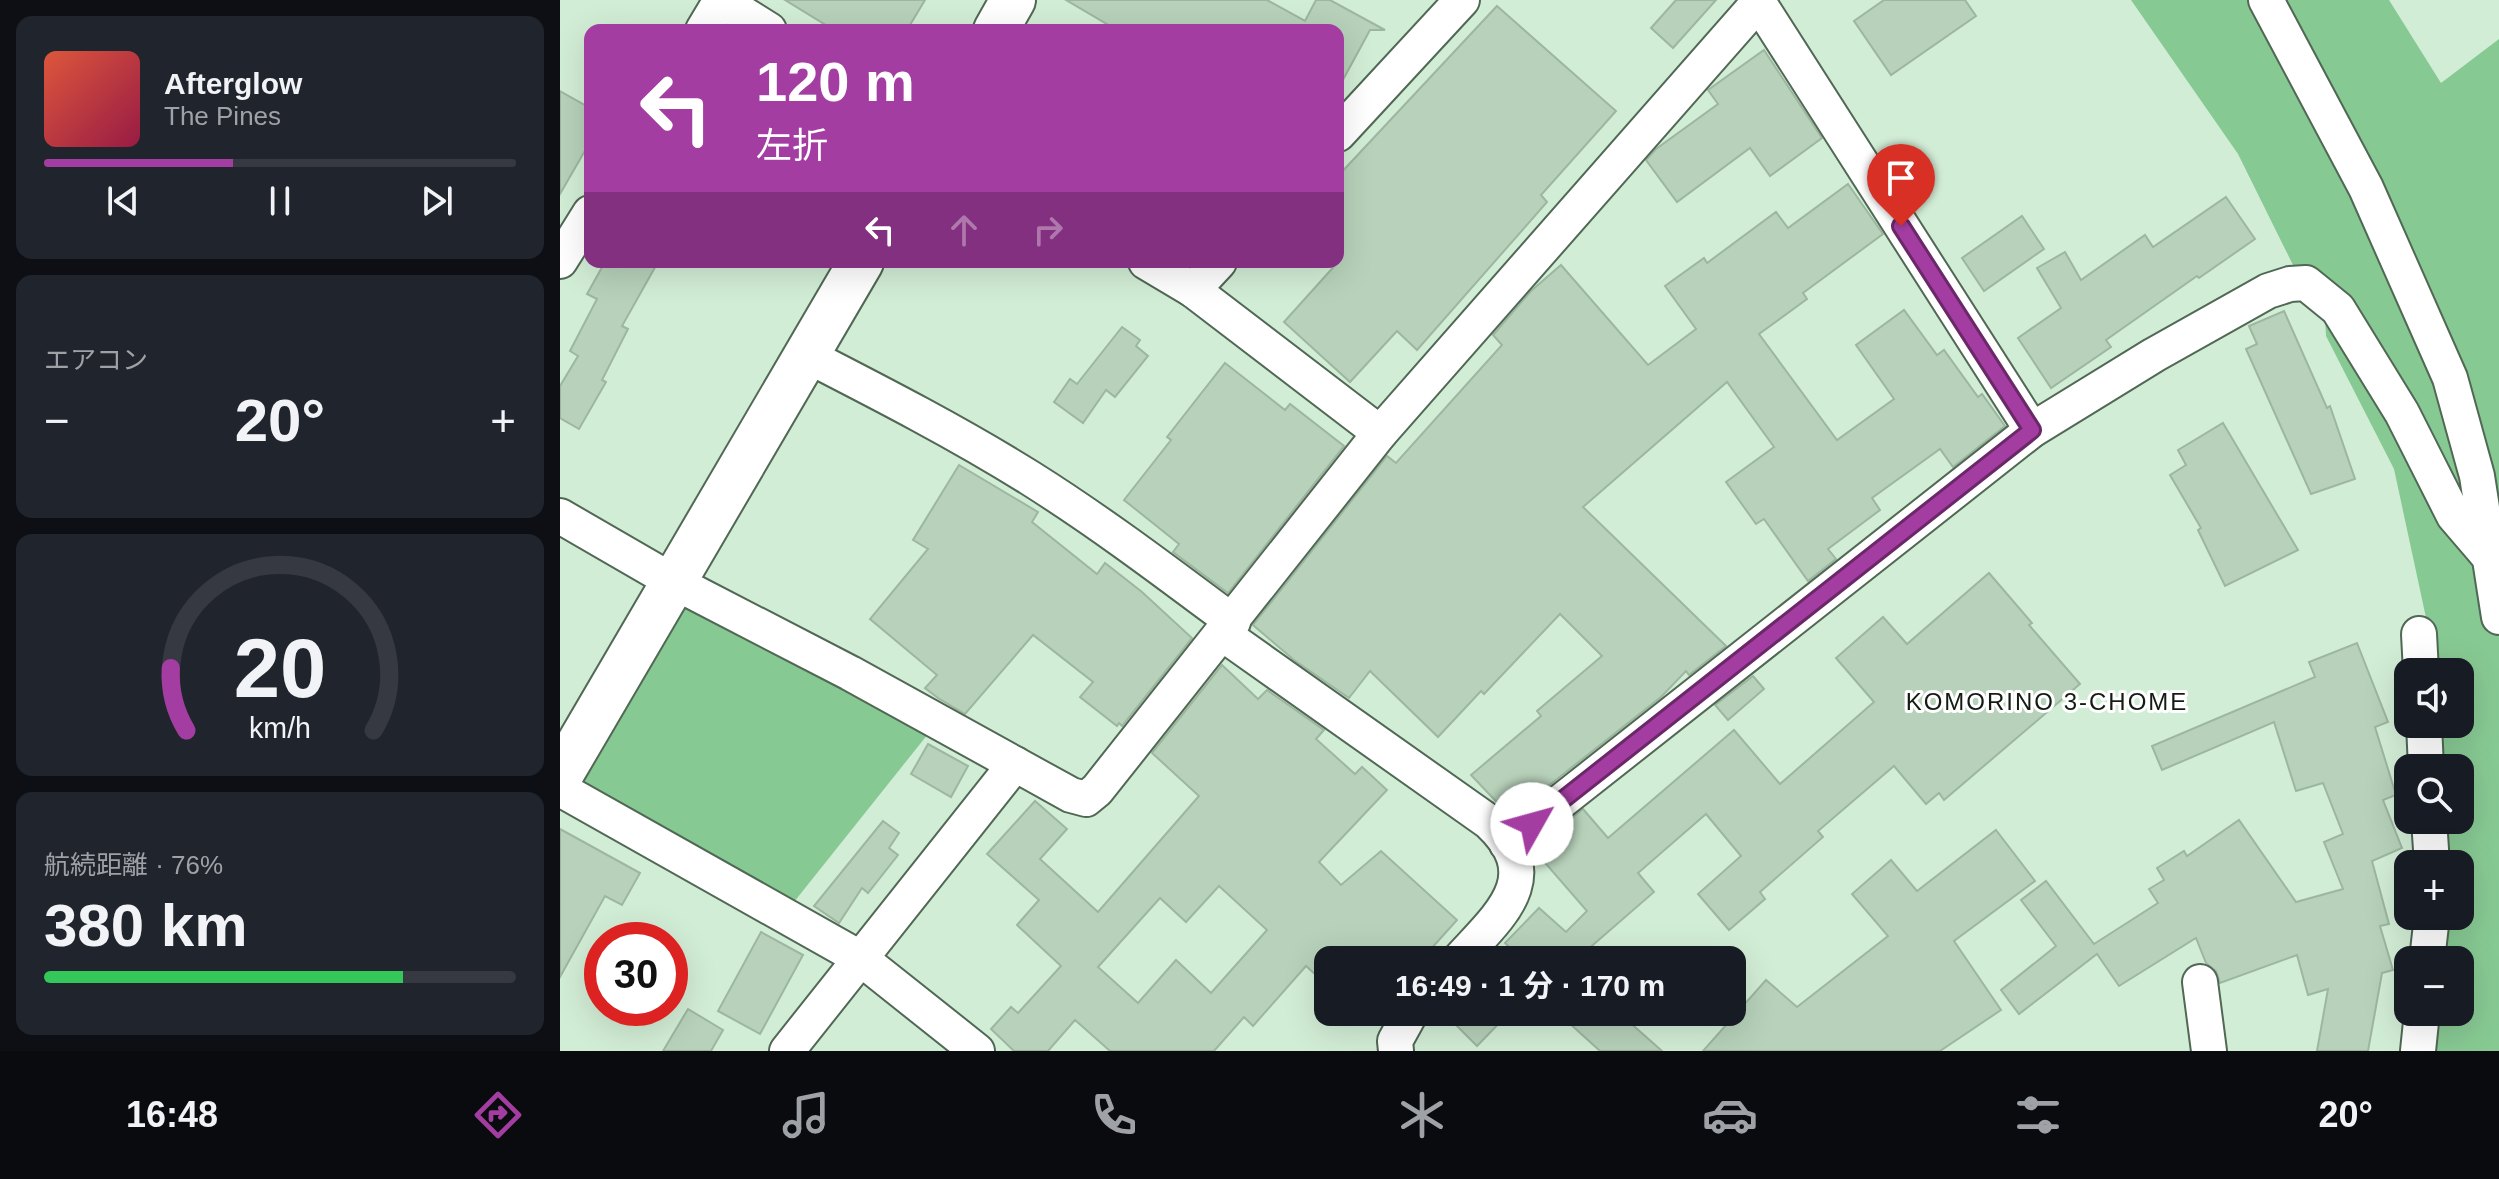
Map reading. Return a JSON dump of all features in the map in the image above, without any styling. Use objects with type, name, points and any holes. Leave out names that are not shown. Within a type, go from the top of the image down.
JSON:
[{"type":"street","points":[[707,24],[721,0],[759,24]]},
{"type":"street","points":[[999,24],[1013,0]]},
{"type":"street","points":[[1344,128],[1462,0]]},
{"type":"street","points":[[2266,0],[2366,188],[2450,378],[2477,476],[2499,617]]},
{"type":"street","points":[[560,516],[674,582],[850,673],[1071,795],[1086,799],[1097,790],[1228,628],[1380,433],[1758,1],[2032,430]]},
{"type":"street","points":[[560,261],[584,223]]},
{"type":"street","points":[[560,776],[857,268]]},
{"type":"street","points":[[1156,268],[1193,290],[1380,433]]},
{"type":"street","points":[[1193,290],[1213,268]]},
{"type":"street","points":[[1507,844],[2032,430],[2154,355],[2268,291],[2290,284],[2306,283],[2338,309],[2402,413],[2454,516],[2490,558]]},
{"type":"street","points":[[806,355],[922,414],[1030,478],[1138,551],[1228,628],[1489,822],[1503,835],[1514,856],[1516,883],[1507,907],[1472,946]]},
{"type":"street","points":[[2419,634],[2420,658]]},
{"type":"street","points":[[787,1051],[1015,764]]},
{"type":"street","points":[[560,789],[860,958],[977,1051]]},
{"type":"street","points":[[2200,982],[2209,1051]]},
{"type":"street","points":[[1396,1051],[1395,1041],[1403,1026]]},
{"type":"street","points":[[2418,1051],[2421,1026]]},
{"type":"green space","points":[[2131,0],[2389,0],[2441,83],[2499,39],[2499,1051],[2434,1051],[2436,1026],[2474,1026],[2474,946],[2441,946],[2443,930],[2474,930],[2474,850],[2442,850],[2441,834],[2474,834],[2474,754],[2436,754],[2435,738],[2474,738],[2474,658],[2430,658],[2428,627],[2394,469],[2326,336],[2323,278],[2294,267],[2238,154]]},
{"type":"green space","points":[[679,595],[928,734],[790,907],[569,781]]},
{"type":"building","points":[[785,0],[925,0],[911,24],[824,24]]},
{"type":"building","points":[[1066,0],[1267,0],[1305,21],[1316,0],[1330,0],[1385,30],[1370,30],[1344,78],[1344,24],[1107,24]]},
{"type":"building","points":[[1676,0],[1716,0],[1673,48],[1651,28]]},
{"type":"building","points":[[1884,0],[1965,0],[1976,16],[1891,75],[1854,21]]},
{"type":"building","points":[[1497,6],[1616,111],[1541,195],[1547,202],[1417,350],[1397,331],[1350,382],[1284,322],[1333,268],[1344,268],[1344,170]]},
{"type":"building","points":[[1764,50],[1822,138],[1770,176],[1750,148],[1677,202],[1646,160],[1656,149],[1718,104],[1708,90]]},
{"type":"building","points":[[560,91],[584,105],[584,152],[560,194]]},
{"type":"building","points":[[1848,184],[1883,234],[1803,293],[1807,299],[1759,334],[1837,440],[1894,399],[1856,345],[1904,310],[1937,355],[1944,350],[1978,397],[1982,394],[2005,426],[1953,467],[1940,449],[1872,498],[1880,510],[1828,549],[1836,559],[1808,581],[1764,519],[1756,524],[1726,482],[1774,447],[1727,382],[1583,507],[1726,646],[1689,675],[1686,671],[1661,697],[1510,816],[1471,775],[1541,716],[1537,711],[1602,656],[1560,614],[1438,737],[1370,671],[1349,698],[1294,660],[1253,625],[1387,456],[1396,463],[1502,345],[1493,335],[1531,291],[1561,265],[1648,365],[1696,329],[1665,286],[1704,258],[1707,263],[1776,212],[1788,228]]},
{"type":"building","points":[[2226,197],[2255,239],[2106,340],[2111,347],[2051,388],[2018,338],[2061,308],[2037,268],[2065,252],[2081,280],[2145,235],[2153,247]]},
{"type":"building","points":[[2022,216],[2044,249],[1984,291],[1962,258]]},
{"type":"building","points":[[602,268],[655,268],[622,326],[628,329],[602,380],[606,382],[579,429],[560,418],[560,386],[578,356],[570,351],[597,299],[587,294]]},
{"type":"building","points":[[2284,311],[2327,408],[2330,406],[2355,479],[2311,494],[2246,349],[2257,344],[2249,326]]},
{"type":"building","points":[[1122,327],[1140,340],[1136,346],[1148,356],[1115,397],[1106,390],[1083,423],[1054,402],[1070,379],[1077,384]]},
{"type":"building","points":[[1225,363],[1285,410],[1290,404],[1344,446],[1228,593],[1173,552],[1179,544],[1124,500],[1171,440],[1167,437]]},
{"type":"building","points":[[2223,423],[2298,550],[2225,586],[2198,530],[2201,528],[2170,475],[2186,465],[2178,450]]},
{"type":"building","points":[[959,465],[1038,512],[1032,522],[1097,574],[1105,563],[1192,638],[1122,726],[1119,723],[1117,726],[1080,697],[1093,682],[1033,635],[965,714],[925,688],[937,675],[870,619],[928,549],[913,540]]},
{"type":"building","points":[[1989,573],[2080,684],[1944,800],[1939,793],[1926,804],[1894,766],[1818,831],[1823,837],[1760,892],[1765,899],[1729,930],[1698,894],[1741,856],[1706,814],[1638,873],[1654,892],[1592,946],[1508,946],[1505,943],[1539,908],[1566,932],[1587,911],[1533,849],[1583,809],[1608,838],[1734,730],[1780,784],[1874,702],[1836,658],[1883,617],[1907,644]]},
{"type":"building","points":[[2357,643],[2388,722],[2375,727],[2394,789],[2394,796],[2383,800],[2402,848],[2372,861],[2389,924],[2380,926],[2393,970],[2382,973],[2368,1051],[2317,1051],[2328,989],[2308,995],[2297,955],[2220,983],[2216,971],[2206,963],[2196,938],[2119,986],[2097,954],[2019,1014],[2001,990],[2056,946],[2021,900],[2046,881],[2094,944],[2158,903],[2149,889],[2164,880],[2157,868],[2184,851],[2187,856],[2239,820],[2296,902],[2343,889],[2324,842],[2343,834],[2323,783],[2296,791],[2274,722],[2162,770],[2152,746],[2315,677],[2309,662]]},
{"type":"building","points":[[1222,665],[1258,699],[1267,690],[1324,730],[1316,739],[1355,774],[1362,767],[1387,790],[1319,862],[1341,885],[1381,851],[1457,920],[1434,946],[1314,946],[1314,973],[1306,966],[1253,1026],[1244,1017],[1214,1051],[1110,1051],[1075,1020],[1048,1051],[1014,1051],[991,1029],[1011,1007],[1018,1013],[1061,966],[1017,925],[1039,900],[987,854],[1035,801],[1067,829],[1040,859],[1098,912],[1199,796],[1152,753]],"holes":[[[1219,886],[1267,930],[1211,993],[1176,960],[1138,1003],[1098,967],[1160,898],[1186,922]]]},
{"type":"building","points":[[1753,676],[1764,689],[1728,720],[1715,705]]},
{"type":"building","points":[[928,744],[968,766],[951,797],[911,774]]},
{"type":"building","points":[[883,821],[899,833],[889,848],[898,855],[868,893],[862,888],[839,923],[814,906]]},
{"type":"building","points":[[560,829],[640,873],[622,905],[605,896],[591,922],[584,922],[584,934],[560,977]]},
{"type":"building","points":[[1996,830],[2035,881],[1954,941],[2001,1010],[1940,1051],[1703,1051],[1725,1026],[1746,1026],[1746,1003],[1766,980],[1797,1007],[1888,936],[1852,894],[1891,860],[1917,891]]},
{"type":"building","points":[[761,932],[803,955],[760,1034],[718,1011]]},
{"type":"building","points":[[688,1009],[723,1030],[711,1051],[663,1051],[678,1026],[688,1026]]},
{"type":"building","points":[[1457,1026],[1496,1026],[1477,1046]]},
{"type":"building","points":[[1572,1026],[1634,1026],[1662,1051],[1600,1051]]},
{"type":"district","name":"KOMORINO 3-CHOME","points":[[2047,701]]},
{"type":"route","points":[[1532,824],[2032,430],[1901,226]]}]
